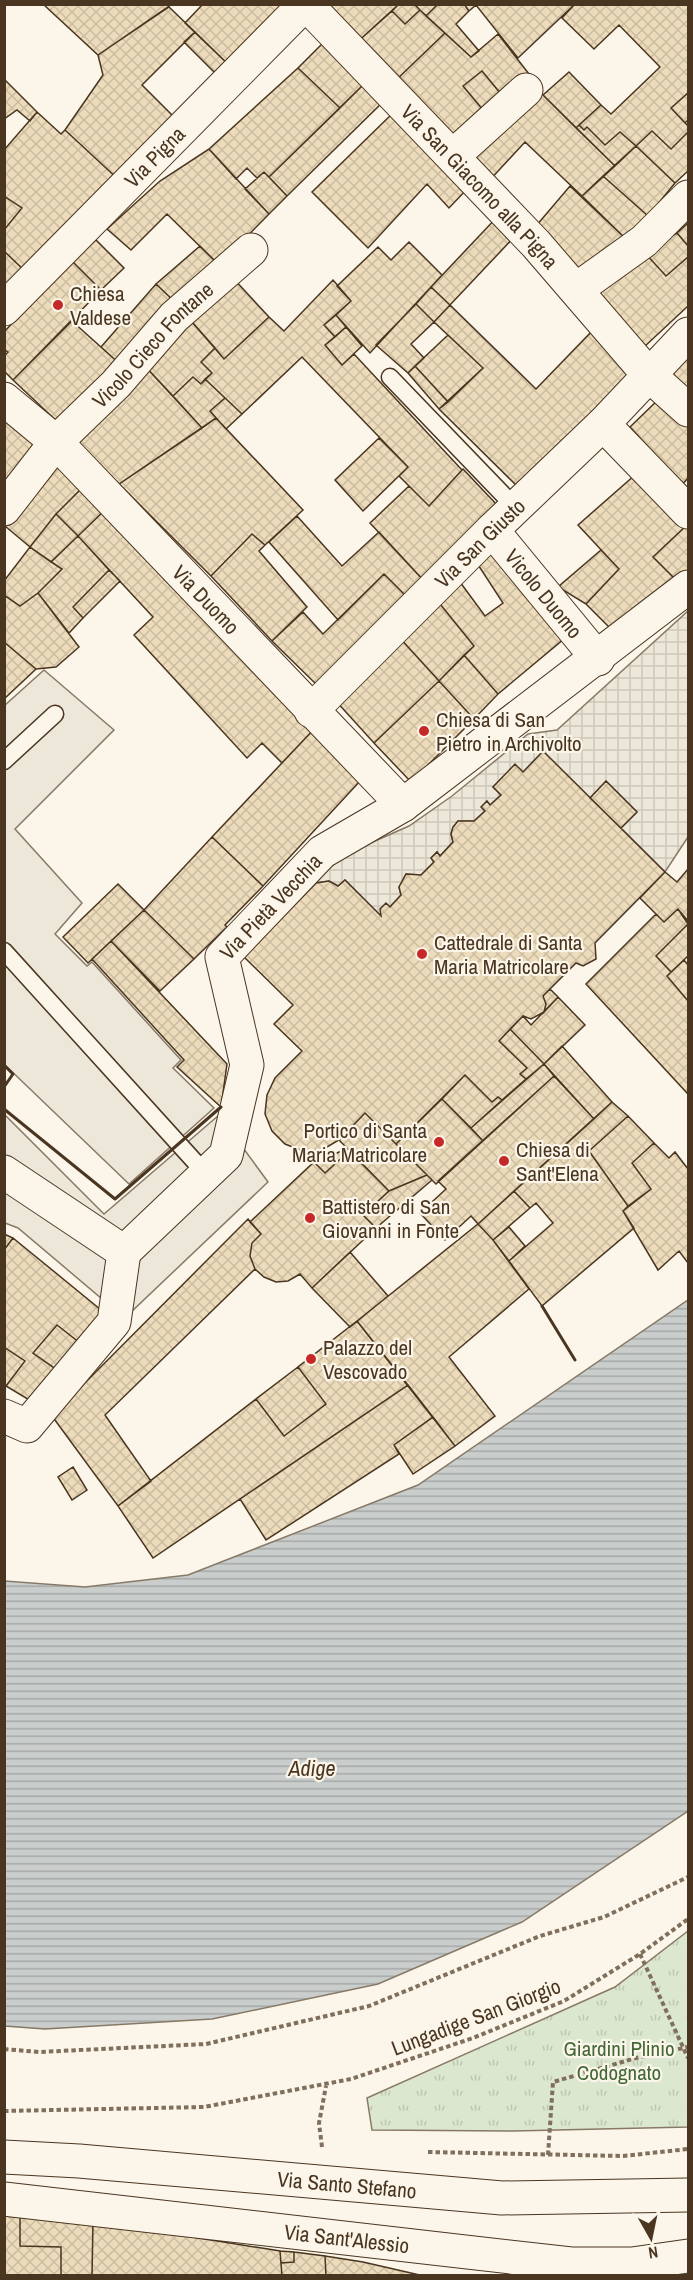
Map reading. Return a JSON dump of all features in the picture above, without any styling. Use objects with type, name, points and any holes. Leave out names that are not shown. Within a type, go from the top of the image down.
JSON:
[{"type":"street","name":"Via San Giacomo alla Pigna","points":[[305,4],[453,156],[577,289],[648,374],[688,410]]},
{"type":"street","name":"Via Pigna","points":[[4,309],[305,4]]},
{"type":"street","points":[[453,156],[526,90]]},
{"type":"street","points":[[577,289],[644,241],[688,197]]},
{"type":"street","name":"Vicolo Cieco Fontane","points":[[4,509],[56,442],[116,384],[174,317],[251,250]]},
{"type":"street","name":"Via San Giusto","points":[[311,711],[492,530],[603,424],[688,334]]},
{"type":"street","name":"Via Duomo","points":[[4,399],[56,442],[403,805]]},
{"type":"street","points":[[603,424],[688,512]]},
{"type":"street","name":"Vicolo Duomo","points":[[492,530],[598,659]]},
{"type":"street","name":"Via Pietà Vecchia","points":[[124,1252],[226,1155],[247,1065],[222,957],[322,852],[403,805],[688,589]]},
{"type":"street","points":[[4,1172],[124,1252],[114,1322],[27,1426],[4,1416]]},
{"type":"street","name":"Via Santo Stefano","points":[[4,2157],[79,2161],[502,2198],[688,2194]]},
{"type":"street","name":"Via Sant'Alessio","points":[[4,2199],[571,2270],[688,2256]]},
{"type":"lane","points":[[390,377],[516,507]]},
{"type":"lane","points":[[4,761],[55,714]]},
{"type":"lane","points":[[4,951],[206,1174]]},
{"type":"path","points":[[4,2049],[39,2052],[206,2044],[369,2006],[540,1936],[604,1917],[688,1877]]},
{"type":"path","name":"Lungadige San Giorgio","points":[[4,2111],[204,2107],[326,2086],[472,2038],[564,2001],[640,1954],[688,1919]]},
{"type":"path","points":[[640,1954],[687,2048],[688,2058]]},
{"type":"path","points":[[548,2155],[553,2082],[636,2058],[687,2048]]},
{"type":"path","points":[[322,2150],[319,2123],[326,2086]]},
{"type":"path","points":[[417,2152],[623,2157],[688,2149]]},
{"type":"green space","name":"Giardini Plinio Codognato","points":[[688,1931],[688,2127],[513,2131],[372,2130],[367,2098],[615,1987]]},
{"type":"shaded area","points":[[688,611],[688,837],[665,872],[621,828],[637,812],[606,781],[590,798],[523,772],[515,765],[493,787],[501,795],[490,805],[487,802],[482,807],[485,811],[474,821],[458,821],[451,834],[453,842],[440,856],[437,852],[431,858],[434,862],[421,875],[406,874],[399,887],[401,895],[381,916],[345,880],[338,886],[329,881],[316,883],[336,862],[366,845],[409,826],[452,796],[528,734],[557,730]]},
{"type":"shaded area","points":[[44,670],[114,730],[15,829],[82,903],[55,934],[87,966],[92,962],[181,1060],[173,1068],[214,1108],[129,1184],[5,1065],[4,706]]},
{"type":"shaded area","points":[[4,1114],[104,1214],[219,1115],[268,1182],[131,1312],[101,1298],[18,1228],[5,1223]]},
{"type":"water","name":"Adige","points":[[688,1300],[688,1811],[522,1922],[378,1984],[212,2019],[45,2029],[5,2026],[5,1581],[85,1587],[188,1575],[418,1485]]},
{"type":"building","points":[[43,4],[172,4],[98,55]]},
{"type":"building","points":[[203,4],[295,4],[232,68],[185,23]]},
{"type":"building","points":[[326,4],[399,4],[354,45]]},
{"type":"building","points":[[399,4],[414,4],[420,10],[405,24],[392,11]]},
{"type":"building","points":[[414,4],[438,4],[426,16]]},
{"type":"building","points":[[438,4],[464,4],[469,11],[456,24],[479,51],[471,57],[426,16]]},
{"type":"building","points":[[464,4],[575,4],[518,58],[476,5],[469,11]]},
{"type":"building","points":[[575,4],[688,4],[688,93],[671,108],[688,126],[688,132],[671,149],[652,131],[636,146],[620,132],[605,145],[587,127],[584,130],[579,125],[601,105],[611,114],[660,67],[619,25],[594,49],[562,18]]},
{"type":"building","points":[[169,7],[195,32],[142,85],[179,122],[120,181],[65,130],[103,75],[98,55]]},
{"type":"building","points":[[420,10],[445,33],[392,84],[354,45],[392,11],[405,24]]},
{"type":"building","points":[[195,32],[232,68],[221,79],[184,42]]},
{"type":"building","points":[[445,33],[471,57],[498,34],[529,74],[506,100],[482,71],[463,86],[489,117],[452,145],[392,84]]},
{"type":"building","points":[[326,40],[368,80],[340,108],[298,68]]},
{"type":"building","points":[[298,68],[340,108],[269,177],[264,172],[257,178],[247,168],[236,179],[209,149]]},
{"type":"building","points":[[482,71],[506,100],[489,117],[463,86]]},
{"type":"building","points":[[569,72],[601,105],[576,128],[543,95]]},
{"type":"building","points":[[4,79],[37,112],[30,121],[17,110],[4,119]]},
{"type":"building","points":[[368,80],[386,99],[287,196],[269,177]]},
{"type":"building","points":[[536,88],[615,166],[582,196],[525,142],[488,182],[465,162]]},
{"type":"building","points":[[688,93],[688,120],[685,123],[671,108]]},
{"type":"building","points":[[396,110],[468,188],[449,208],[427,184],[368,248],[312,192]]},
{"type":"building","points":[[37,112],[61,134],[65,130],[120,181],[29,275],[4,251],[4,230],[22,208],[4,196],[4,150]]},
{"type":"building","points":[[579,125],[584,130],[587,127],[605,145],[620,132],[636,146],[615,166],[576,128]]},
{"type":"building","points":[[652,131],[671,149],[688,132],[688,171],[675,183],[636,146]]},
{"type":"building","points":[[636,146],[675,183],[648,216],[603,176]]},
{"type":"building","points":[[209,149],[269,214],[219,265],[167,214],[131,250],[107,229],[160,181]]},
{"type":"building","points":[[264,172],[287,196],[269,214],[245,189]]},
{"type":"building","points":[[603,176],[648,216],[626,239],[582,196]]},
{"type":"building","points":[[570,186],[626,239],[581,271],[536,226]]},
{"type":"building","points":[[4,196],[22,208],[4,230]]},
{"type":"building","points":[[498,216],[517,234],[450,305],[431,287]]},
{"type":"building","points":[[688,223],[688,246],[677,233]]},
{"type":"building","points":[[677,233],[688,246],[688,257],[666,276],[644,252]]},
{"type":"building","points":[[96,240],[124,268],[101,290],[71,260]]},
{"type":"building","points":[[409,242],[442,275],[370,353],[336,315],[351,301],[337,286],[378,247],[391,260]]},
{"type":"building","points":[[200,246],[219,265],[176,303],[156,284]]},
{"type":"building","points":[[4,251],[29,275],[4,299]]},
{"type":"building","points":[[644,252],[666,276],[688,257],[688,306],[643,348],[594,290]]},
{"type":"building","name":"Chiesa Valdese","points":[[71,260],[101,290],[13,380],[4,371],[4,356],[8,352],[4,349],[4,332]]},
{"type":"building","points":[[232,277],[269,317],[224,359],[186,315]]},
{"type":"building","points":[[333,280],[351,301],[324,325],[335,337],[325,345],[342,365],[354,354],[462,470],[429,506],[399,476],[408,467],[302,357],[242,414],[205,379],[212,373],[201,362],[215,348],[224,359],[269,317],[284,331]]},
{"type":"building","points":[[156,284],[176,303],[122,366],[101,347]]},
{"type":"building","points":[[431,287],[450,305],[434,322],[416,304]]},
{"type":"building","points":[[416,304],[434,322],[411,344],[424,358],[408,373],[376,345]]},
{"type":"building","points":[[450,305],[536,389],[596,327],[631,374],[517,486],[439,409],[483,368],[434,322]]},
{"type":"building","points":[[186,315],[215,348],[201,362],[212,373],[201,384],[193,377],[173,396],[143,364]]},
{"type":"building","points":[[336,315],[346,327],[335,337],[324,325]]},
{"type":"building","points":[[72,321],[122,366],[64,428],[13,380]]},
{"type":"building","points":[[346,327],[362,346],[342,365],[325,345]]},
{"type":"building","points":[[448,335],[483,368],[448,402],[415,366]]},
{"type":"building","points":[[688,341],[688,395],[661,366]]},
{"type":"building","points":[[143,364],[202,428],[119,484],[75,441]]},
{"type":"building","points":[[415,366],[448,402],[439,409],[408,373]]},
{"type":"building","points":[[193,377],[201,384],[205,379],[225,398],[210,411],[216,418],[202,428],[173,396]]},
{"type":"building","points":[[663,395],[688,420],[688,478],[682,485],[630,427]]},
{"type":"building","points":[[225,398],[242,414],[226,429],[210,411]]},
{"type":"building","points":[[4,411],[41,447],[4,488]]},
{"type":"building","points":[[216,418],[303,510],[265,545],[252,534],[211,576],[119,484]]},
{"type":"building","points":[[379,438],[408,467],[363,511],[335,480]]},
{"type":"building","points":[[56,458],[85,485],[56,514],[30,547],[5,526],[8,515]]},
{"type":"building","points":[[463,469],[498,506],[424,581],[370,523],[409,486],[429,506]]},
{"type":"building","points":[[635,475],[688,524],[653,557],[677,581],[618,636],[586,604],[619,569],[578,525]]},
{"type":"building","points":[[85,485],[108,507],[78,536],[56,514]]},
{"type":"building","points":[[108,507],[315,728],[282,763],[262,743],[247,758],[134,635],[153,617],[78,536]]},
{"type":"building","points":[[56,514],[78,536],[51,562],[30,547]]},
{"type":"building","points":[[297,516],[342,566],[379,532],[424,581],[407,597],[384,574],[338,620],[269,542]]},
{"type":"building","points":[[688,524],[688,570],[677,581],[653,557]]},
{"type":"building","points":[[252,534],[265,545],[259,551],[307,607],[272,641],[211,576]]},
{"type":"building","points":[[78,536],[109,570],[73,607],[83,618],[69,633],[38,593],[62,569],[51,562]]},
{"type":"building","points":[[496,539],[565,638],[498,694],[464,655],[474,646],[436,599],[457,578],[485,616],[503,603],[475,560]]},
{"type":"building","points":[[30,547],[62,569],[38,593],[20,606],[4,595],[4,581]]},
{"type":"building","points":[[601,550],[619,569],[586,604],[558,587]]},
{"type":"building","points":[[109,570],[120,581],[83,618],[73,607]]},
{"type":"building","points":[[384,574],[407,597],[317,685],[272,641],[303,612],[323,634]]},
{"type":"building","points":[[38,593],[79,647],[56,667],[36,669],[4,642],[4,595],[20,606]]},
{"type":"building","points":[[436,599],[474,646],[439,681],[399,637]]},
{"type":"building","points":[[399,637],[439,681],[374,743],[335,700]]},
{"type":"building","points":[[4,642],[36,669],[4,699]]},
{"type":"building","points":[[464,655],[498,694],[474,719],[439,681]]},
{"type":"building","name":"Chiesa di San Pietro in Archivolto","points":[[439,681],[474,719],[411,782],[374,743]]},
{"type":"building","points":[[315,728],[361,780],[263,886],[212,837]]},
{"type":"building","name":"Cattedrale di Santa Maria Matricolare","points":[[543,751],[665,872],[595,943],[596,959],[583,966],[576,963],[543,996],[546,1004],[544,1012],[531,1019],[523,1016],[499,1041],[527,1068],[520,1074],[526,1079],[502,1100],[498,1097],[492,1102],[465,1075],[396,1144],[365,1113],[339,1140],[322,1150],[303,1151],[285,1144],[272,1131],[265,1114],[267,1095],[275,1078],[302,1051],[274,1024],[293,1005],[244,957],[316,883],[329,881],[338,886],[345,880],[381,916],[380,909],[386,903],[390,907],[401,895],[399,887],[406,874],[421,875],[434,862],[431,858],[437,852],[440,856],[453,842],[451,834],[458,821],[474,821],[485,811],[481,807],[487,801],[490,805],[501,795],[493,787],[515,764],[523,772]]},
{"type":"building","points":[[606,781],[637,812],[621,828],[590,798]]},
{"type":"building","points":[[212,837],[263,886],[225,925],[227,927],[194,959],[144,910]]},
{"type":"building","points":[[688,869],[688,921],[678,909],[664,922],[640,898],[665,872],[677,882]]},
{"type":"building","points":[[118,884],[144,910],[88,963],[63,937]]},
{"type":"building","points":[[678,909],[688,924],[656,956],[671,972],[667,976],[688,1001],[688,1094],[586,984],[656,914],[664,922]]},
{"type":"building","points":[[144,910],[194,959],[160,991],[111,941]]},
{"type":"building","points":[[688,924],[688,956],[671,972],[656,956]]},
{"type":"building","points":[[111,941],[227,1064],[221,1107],[177,1067],[184,1060],[92,959]]},
{"type":"building","points":[[684,960],[688,965],[688,1001],[667,976]]},
{"type":"building","points":[[550,989],[558,997],[544,1012],[546,1004],[543,996]]},
{"type":"building","points":[[558,997],[585,1025],[544,1064],[510,1029],[523,1016],[531,1025]]},
{"type":"building","points":[[510,1029],[544,1064],[526,1079],[520,1074],[527,1068],[499,1041]]},
{"type":"building","points":[[562,1046],[612,1102],[594,1119],[544,1064]]},
{"type":"building","points":[[544,1064],[554,1076],[483,1141],[471,1128]]},
{"type":"building","points":[[465,1075],[492,1102],[498,1097],[502,1100],[471,1128],[442,1099]]},
{"type":"building","name":"Chiesa di Sant'Elena","points":[[554,1076],[594,1119],[478,1224],[471,1216],[445,1240],[420,1213],[446,1189],[438,1181]]},
{"type":"building","name":"Portico di Santa Maria Matricolare","points":[[442,1099],[483,1141],[436,1184],[396,1144]]},
{"type":"building","points":[[612,1102],[628,1116],[589,1151],[628,1206],[623,1211],[634,1228],[542,1306],[509,1261],[553,1223],[536,1203],[530,1208],[514,1191]]},
{"type":"building","points":[[365,1113],[427,1175],[389,1191],[339,1140]]},
{"type":"building","points":[[628,1116],[654,1143],[632,1163],[651,1189],[628,1206],[589,1151]]},
{"type":"building","points":[[654,1143],[669,1158],[675,1152],[688,1169],[688,1263],[679,1251],[658,1270],[623,1211],[651,1189],[632,1163]]},
{"type":"building","name":"Battistero di San Giovanni in Fonte","points":[[347,1149],[389,1191],[363,1215],[376,1228],[312,1288],[300,1274],[288,1281],[276,1282],[264,1277],[255,1269],[250,1256],[252,1243],[261,1234],[250,1222],[314,1162]]},
{"type":"building","points":[[347,1149],[350,1150],[325,1173],[314,1162]]},
{"type":"building","points":[[427,1175],[432,1180],[376,1228],[363,1215],[389,1191]]},
{"type":"building","points":[[514,1191],[530,1208],[493,1240],[478,1224]]},
{"type":"building","points":[[248,1219],[261,1234],[252,1243],[250,1256],[255,1269],[105,1415],[151,1481],[118,1506],[52,1416]]},
{"type":"building","points":[[478,1224],[493,1240],[529,1289],[449,1357],[495,1416],[455,1446],[357,1321]]},
{"type":"building","points":[[509,1227],[525,1246],[509,1261],[493,1240]]},
{"type":"building","points":[[4,1234],[13,1238],[4,1250]]},
{"type":"building","points":[[13,1238],[106,1314],[80,1343],[57,1325],[33,1353],[57,1370],[31,1401],[6,1386],[25,1361],[4,1347],[4,1250]]},
{"type":"building","points":[[350,1252],[388,1296],[350,1327],[312,1288]]},
{"type":"building","points":[[357,1321],[408,1385],[153,1558],[118,1506],[256,1399],[284,1436],[326,1404],[298,1367]]},
{"type":"building","points":[[57,1325],[80,1343],[57,1370],[33,1353]]},
{"type":"building","points":[[4,1347],[25,1361],[6,1386],[4,1385]]},
{"type":"building","points":[[298,1367],[326,1404],[284,1436],[256,1399]]},
{"type":"building","points":[[408,1385],[433,1417],[394,1445],[399,1454],[266,1540],[240,1499]]},
{"type":"building","points":[[433,1417],[455,1446],[413,1474],[394,1445]]},
{"type":"building","points":[[73,1467],[87,1490],[72,1500],[58,1477]]},
{"type":"building","points":[[4,2216],[20,2217],[20,2246],[61,2247],[61,2276],[4,2276]]},
{"type":"building","points":[[20,2217],[93,2221],[92,2276],[61,2276],[61,2247],[20,2246]]},
{"type":"building","points":[[93,2221],[280,2251],[282,2276],[92,2276]]},
{"type":"building","points":[[280,2251],[294,2252],[294,2262],[281,2263]]},
{"type":"building","points":[[294,2252],[325,2256],[326,2276],[282,2276],[281,2263],[294,2262]]},
{"type":"building","points":[[325,2256],[363,2262],[424,2276],[326,2276]]},
{"type":"wall","points":[[4,1065],[13,1074],[4,1087]]},
{"type":"wall","points":[[4,1109],[115,1199],[221,1107]]},
{"type":"wall","points":[[542,1306],[575,1360]]},
{"type":"place","name":"Chiesa Valdese","points":[[58,305]]},
{"type":"place","name":"Chiesa di San Pietro in Archivolto","points":[[424,731]]},
{"type":"place","name":"Cattedrale di Santa Maria Matricolare","points":[[422,954]]},
{"type":"place","name":"Portico di Santa Maria Matricolare","points":[[439,1142]]},
{"type":"place","name":"Chiesa di Sant'Elena","points":[[504,1161]]},
{"type":"place","name":"Battistero di San Giovanni in Fonte","points":[[310,1218]]},
{"type":"place","name":"Palazzo del Vescovado","points":[[311,1359]]}]
